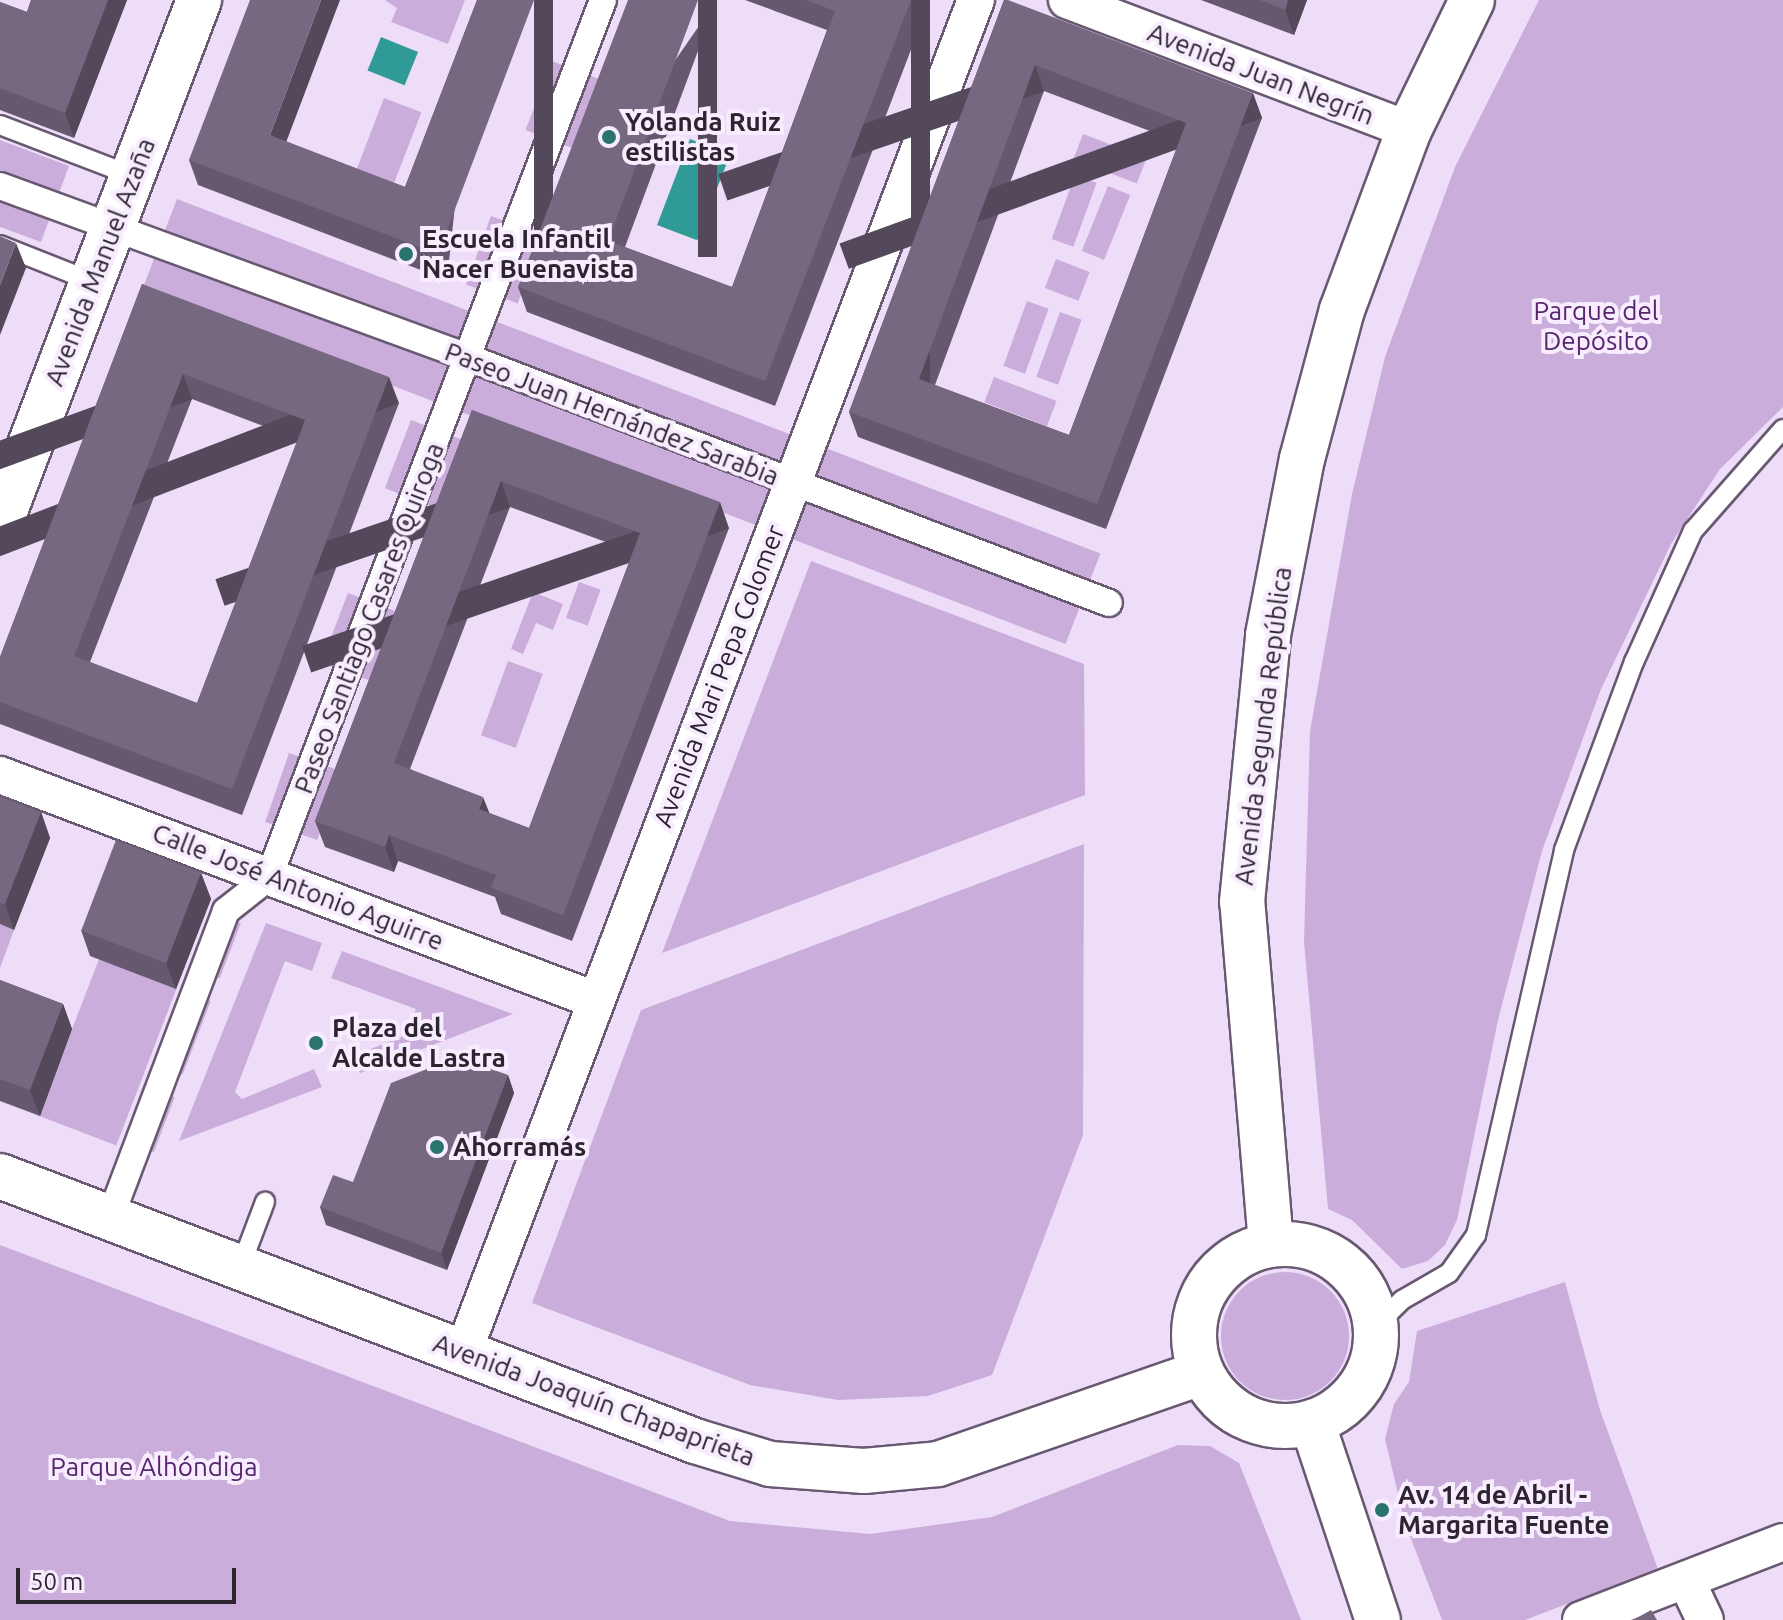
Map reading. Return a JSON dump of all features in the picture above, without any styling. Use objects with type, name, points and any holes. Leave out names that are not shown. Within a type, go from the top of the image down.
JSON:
[{"type":"street","name":"Avenida Manuel Azaña","points":[[0,524],[199,0]]},
{"type":"street","name":"Paseo Santiago Casares Quiroga","points":[[269,877],[603,0]]},
{"type":"street","name":"Avenida Mari Pepa Colomer","points":[[463,1353],[976,0]]},
{"type":"street","name":"Avenida Juan Negrín","points":[[1067,0],[1409,130]]},
{"type":"street","name":"Avenida Segunda República","points":[[1271,1244],[1242,902],[1268,635],[1302,459],[1342,310],[1409,130],[1472,0]]},
{"type":"street","name":"Paseo Juan Hernández Sarabia","points":[[0,186],[469,358],[1109,603]]},
{"type":"street","name":"Calle José Antonio Aguirre","points":[[0,775],[595,1000]]},
{"type":"street","points":[[110,1218],[226,911],[269,877]]},
{"type":"street","name":"Avenida Joaquín Chapaprieta","points":[[0,1176],[463,1353],[770,1464],[864,1471],[953,1459],[1201,1373]]},
{"type":"street","points":[[1271,1244],[1301,1245],[1330,1255],[1353,1274],[1369,1299],[1376,1326],[1373,1359],[1360,1386],[1339,1408],[1312,1422],[1286,1426],[1236,1412],[1201,1373],[1194,1346],[1195,1318],[1204,1291],[1244,1253],[1271,1244]]},
{"type":"street","points":[[1312,1422],[1378,1620]]},
{"type":"street","points":[[1581,1620],[1783,1542]]},
{"type":"street","points":[[1686,1580],[1705,1620]]},
{"type":"lane","points":[[0,125],[133,176]]},
{"type":"lane","points":[[0,245],[93,282]]},
{"type":"lane","points":[[1376,1326],[1402,1300],[1449,1273],[1476,1235],[1514,1049],[1564,850],[1634,662],[1693,531],[1783,429]]},
{"type":"lane","points":[[240,1268],[265,1202]]},
{"type":"green space","points":[[385,0],[465,0],[448,44],[391,22],[397,8]]},
{"type":"green space","name":"Parque del Depósito","points":[[1539,0],[1783,0],[1783,407],[1720,469],[1671,544],[1601,689],[1542,851],[1498,1020],[1457,1220],[1445,1245],[1428,1261],[1402,1269],[1352,1220],[1328,1209],[1304,942],[1310,731],[1352,494],[1385,357],[1455,167]]},
{"type":"green space","points":[[552,61],[604,81],[578,150],[525,130]]},
{"type":"green space","points":[[384,98],[421,112],[393,186],[356,172]]},
{"type":"green space","points":[[1083,134],[1146,158],[1137,184],[1073,159]]},
{"type":"green space","points":[[0,140],[69,166],[41,242],[0,227]]},
{"type":"green space","points":[[1075,175],[1097,183],[1073,247],[1052,239]]},
{"type":"green space","points":[[1108,186],[1130,195],[1104,260],[1082,251]]},
{"type":"green space","points":[[177,199],[1100,553],[1066,644],[142,290]]},
{"type":"green space","points":[[491,216],[543,235],[518,303],[466,285]]},
{"type":"green space","points":[[1056,259],[1090,272],[1078,301],[1045,288]]},
{"type":"green space","points":[[1027,301],[1049,309],[1025,374],[1003,366]]},
{"type":"green space","points":[[1060,312],[1082,320],[1058,385],[1036,377]]},
{"type":"green space","points":[[994,377],[1057,401],[1047,426],[984,402]]},
{"type":"green space","points":[[411,420],[463,440],[437,508],[385,488]]},
{"type":"green space","points":[[811,561],[1084,664],[1085,795],[662,953]]},
{"type":"green space","points":[[579,582],[601,590],[588,626],[566,618]]},
{"type":"green space","points":[[533,592],[563,604],[553,630],[536,623],[523,654],[511,649]]},
{"type":"green space","points":[[348,593],[399,613],[373,682],[321,662]]},
{"type":"green space","points":[[508,661],[543,674],[516,748],[481,735]]},
{"type":"green space","points":[[289,753],[341,771],[317,840],[265,822]]},
{"type":"green space","points":[[1084,844],[1083,1135],[992,1375],[928,1396],[838,1400],[750,1385],[532,1303],[641,1010]]},
{"type":"green space","points":[[225,917],[241,923],[220,978],[204,972]]},
{"type":"green space","points":[[266,923],[322,943],[312,971],[285,961],[235,1092],[242,1099],[314,1069],[322,1087],[179,1141]]},
{"type":"green space","points":[[0,924],[14,930],[0,968]]},
{"type":"green space","points":[[342,951],[513,1014],[360,1073],[353,1056],[406,1035],[416,1009],[331,978]]},
{"type":"green space","points":[[99,959],[176,989],[116,1146],[39,1116]]},
{"type":"green space","points":[[195,995],[211,1001],[183,1075],[167,1069]]},
{"type":"green space","points":[[159,1091],[175,1097],[154,1152],[138,1146]]},
{"type":"green space","name":"Parque Alhóndiga","points":[[0,1245],[730,1521],[870,1534],[992,1517],[1178,1445],[1210,1446],[1239,1463],[1301,1620],[0,1620]]},
{"type":"green space","points":[[1285,1272],[1310,1276],[1331,1290],[1345,1311],[1349,1336],[1345,1361],[1331,1382],[1310,1396],[1285,1400],[1260,1396],[1239,1382],[1225,1361],[1221,1336],[1225,1311],[1239,1290],[1260,1276]]},
{"type":"green space","points":[[1565,1282],[1600,1410],[1658,1569],[1525,1620],[1442,1620],[1405,1523],[1385,1439],[1394,1404],[1409,1382],[1417,1331]]},
{"type":"shaded area","points":[[381,37],[418,52],[405,85],[368,70]]},
{"type":"shaded area","points":[[690,139],[730,154],[697,240],[657,225]]},
{"type":"building","points":[[31,0],[108,0],[65,113],[0,88],[0,2],[27,12]]},
{"type":"building","points":[[250,0],[321,0],[270,135],[405,187],[477,0],[534,0],[438,254],[189,160]]},
{"type":"building","points":[[628,0],[698,0],[608,241],[732,287],[835,11],[806,0],[911,0],[765,381],[518,287]]},
{"type":"building","points":[[1004,0],[1253,93],[1097,504],[849,412]],"holes":[[[1035,65],[1186,123],[1069,435],[919,379]]]},
{"type":"building","points":[[1260,0],[1288,0],[1285,10]]},
{"type":"building","points":[[0,236],[16,243],[0,285]]},
{"type":"building","points":[[142,284],[389,377],[232,789],[0,702],[0,657]],"holes":[[[183,374],[305,420],[197,703],[74,656]]]},
{"type":"building","points":[[472,410],[720,502],[563,915],[491,888],[496,875],[389,835],[385,847],[315,821]],"holes":[[[501,481],[640,533],[529,828],[479,809],[483,797],[394,763]]]},
{"type":"building","points":[[0,797],[41,812],[5,904],[0,903]]},
{"type":"building","points":[[116,840],[201,873],[166,963],[81,931]]},
{"type":"building","points":[[0,980],[63,1004],[30,1090],[0,1079]]},
{"type":"building","name":"Ahorramás","points":[[458,1057],[508,1075],[441,1253],[320,1207],[333,1175],[353,1182],[391,1083]]},
{"type":"building","points":[[1651,1610],[1657,1620],[1633,1620]]},
{"type":"place","name":"Yolanda Ruiz estilistas","points":[[609,137]]},
{"type":"place","name":"Escuela Infantil Nacer Buenavista","points":[[406,254]]},
{"type":"place","name":"Plaza del Alcalde Lastra","points":[[316,1043]]},
{"type":"place","name":"Ahorramás","points":[[437,1147]]},
{"type":"place","name":"Av. 14 de Abril - Margarita Fuente","points":[[1382,1510]]}]
